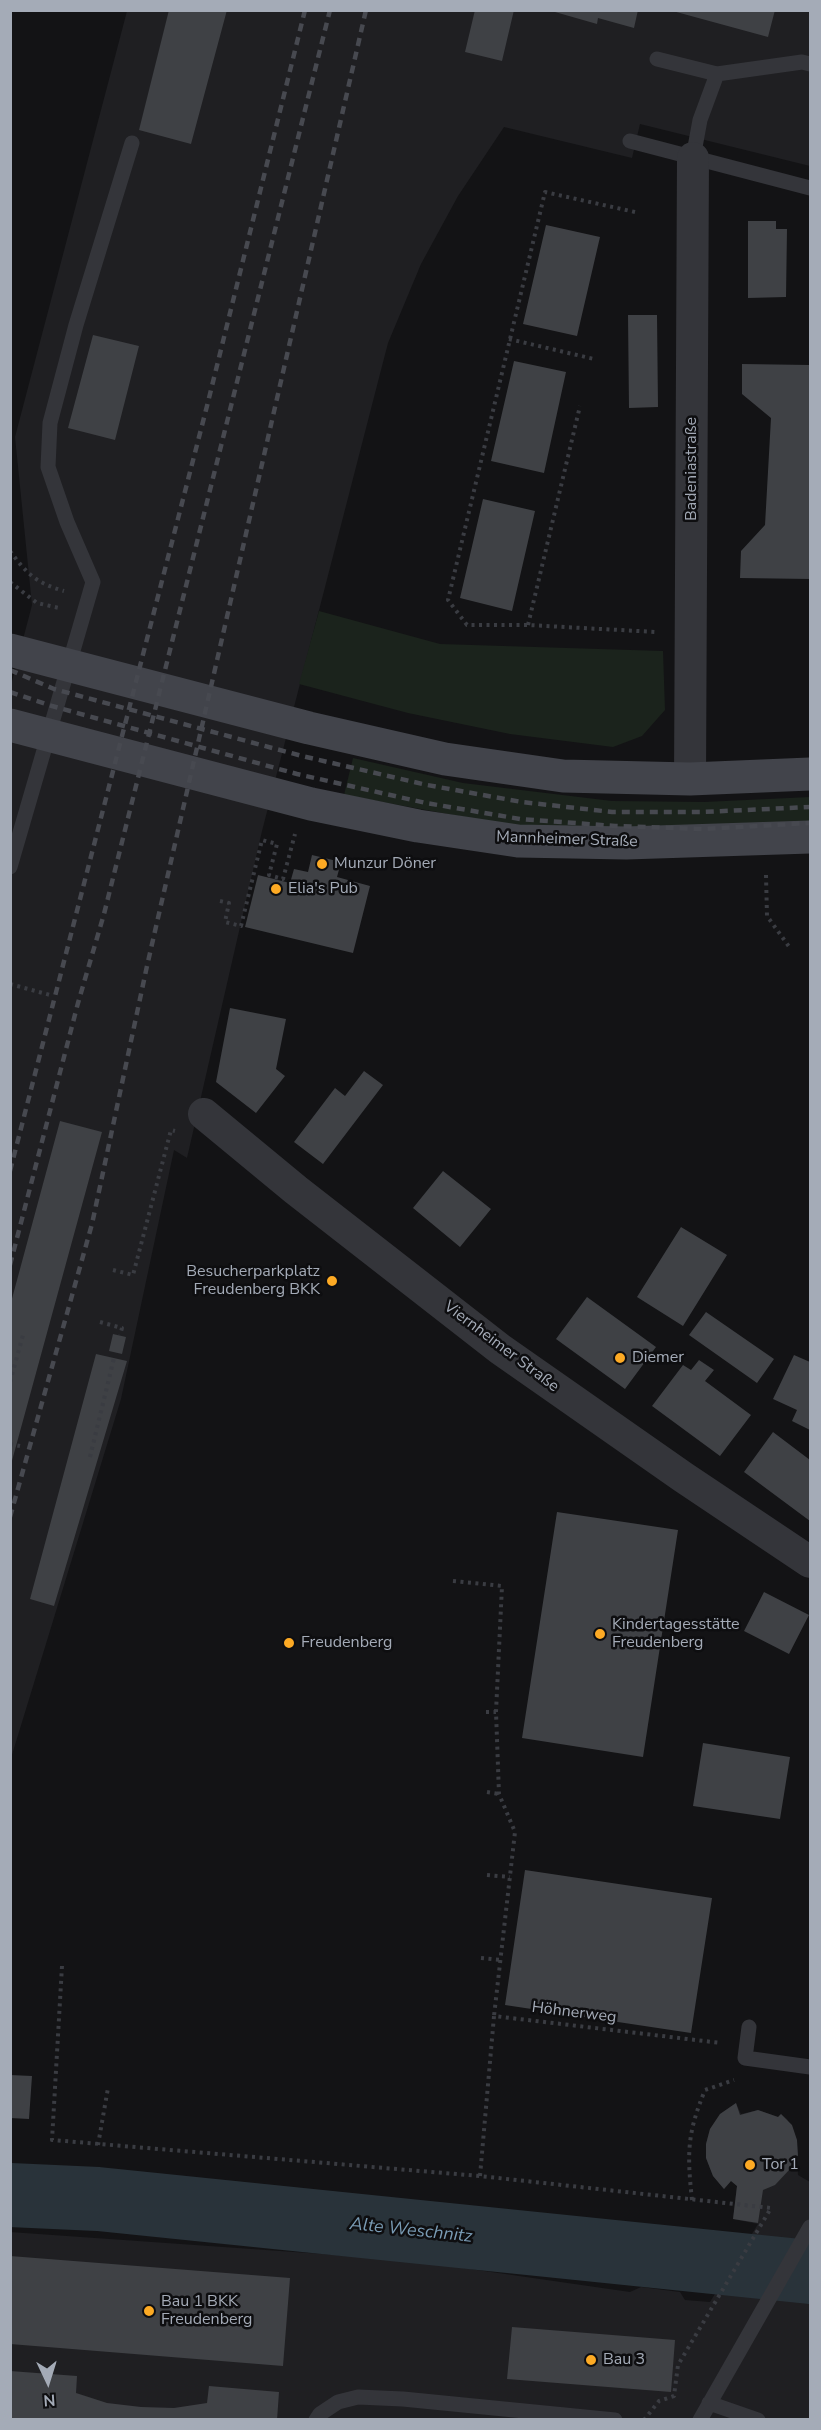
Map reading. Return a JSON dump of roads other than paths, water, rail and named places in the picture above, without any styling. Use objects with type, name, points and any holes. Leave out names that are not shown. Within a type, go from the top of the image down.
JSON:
[{"type":"main road","points":[[16,651],[309,728],[445,759],[563,776],[690,780],[810,774]]},
{"type":"main road","name":"Mannheimer Straße","points":[[10,725],[294,813],[418,826],[518,841],[626,843],[810,837]]},
{"type":"street","name":"Badeniastraße","points":[[690,780],[693,158]]},
{"type":"street","name":"Viernheimer Straße","points":[[204,1114],[296,1190],[500,1349],[706,1493],[810,1562]]},
{"type":"lane","points":[[657,59],[717,74],[802,62],[810,64]]},
{"type":"lane","points":[[693,158],[700,120],[717,74]]},
{"type":"lane","points":[[630,141],[810,188]]},
{"type":"lane","points":[[10,867],[93,582],[67,522],[48,467],[50,423],[76,325],[132,143]]},
{"type":"lane","points":[[749,2027],[746,2052],[810,2067]]},
{"type":"lane","points":[[700,2420],[809,2230]]},
{"type":"lane","points":[[316,2420],[320,2414],[338,2402],[358,2397],[403,2399],[615,2420]]},
{"type":"lane","points":[[709,2403],[758,2420]]},
{"type":"waterway","name":"Alte Weschnitz","points":[[10,2195],[98,2199],[810,2272]]},
{"type":"railway","points":[[10,1171],[207,406],[305,10]]},
{"type":"railway","points":[[10,1265],[78,1003],[104,914],[330,10]]},
{"type":"railway","points":[[10,1517],[92,1224],[147,966],[366,10]]},
{"type":"railway","points":[[10,670],[54,689],[302,756],[427,785],[522,802],[612,812],[703,812],[810,807]]},
{"type":"railway","points":[[10,692],[52,706],[297,774],[426,803],[520,819],[615,826],[704,829],[810,823]]},
{"type":"place","name":"Munzur Döner","points":[[322,864]]},
{"type":"place","name":"Elia's Pub","points":[[276,889]]},
{"type":"place","name":"Besucherparkplatz Freudenberg BKK","points":[[332,1281]]},
{"type":"place","name":"Diemer","points":[[620,1358]]},
{"type":"place","name":"Kindertagesstätte Freudenberg","points":[[600,1634]]},
{"type":"place","name":"Freudenberg","points":[[289,1643]]},
{"type":"place","name":"Tor 1","points":[[750,2165]]},
{"type":"place","name":"Bau 1 BKK Freudenberg","points":[[149,2311]]},
{"type":"place","name":"Bau 3","points":[[591,2360]]}]
